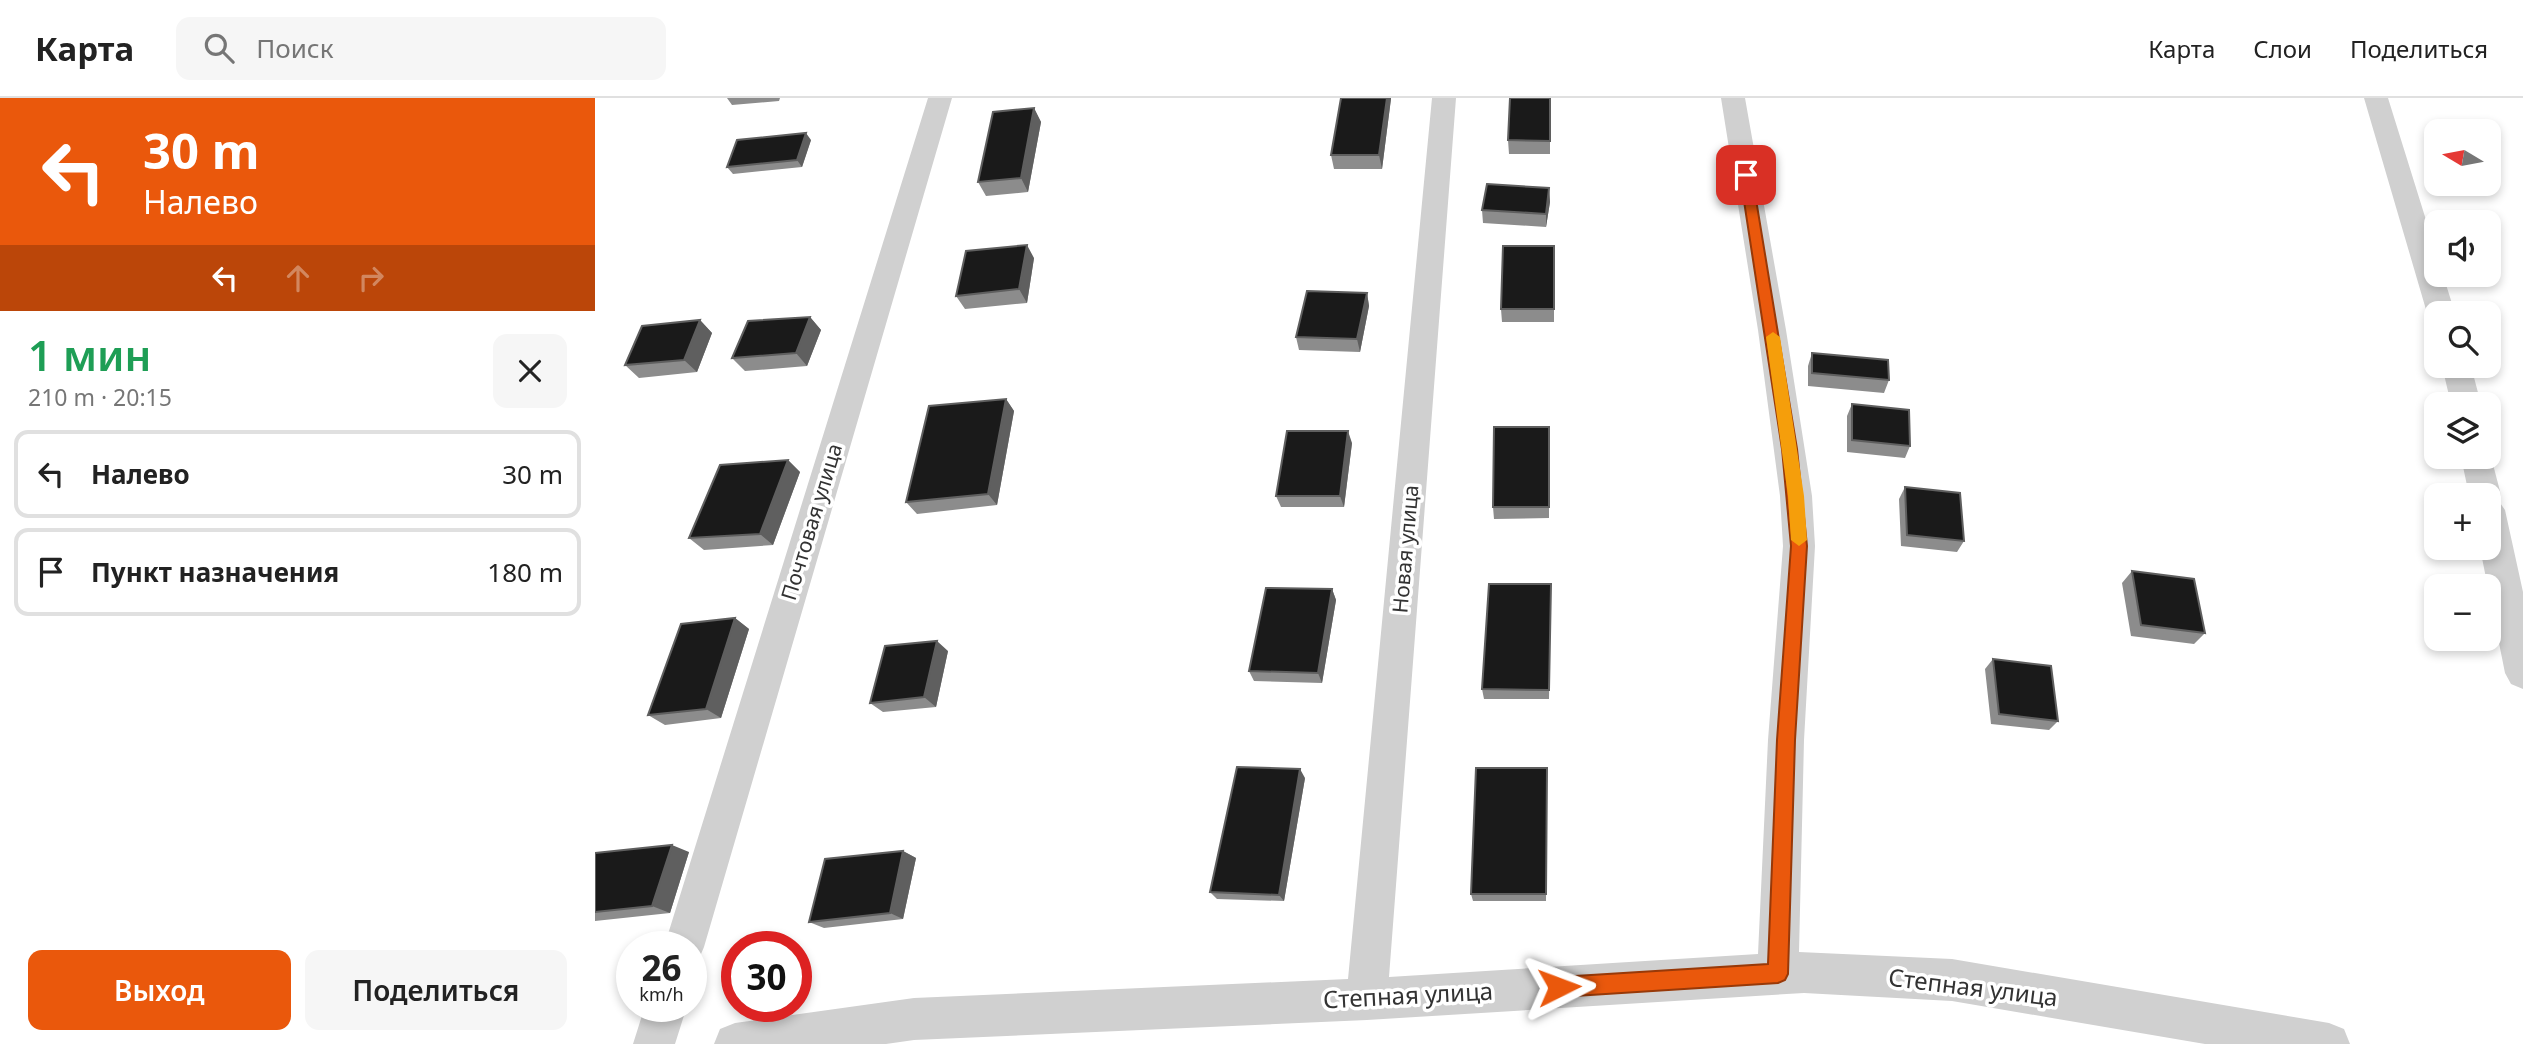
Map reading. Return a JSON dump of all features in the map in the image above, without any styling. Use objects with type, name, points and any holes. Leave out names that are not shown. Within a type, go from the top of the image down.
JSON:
[{"type":"street","name":"Почтовая улица","points":[[689,931],[940,98]]},
{"type":"street","name":"Новая улица","points":[[1367,999],[1444,98]]},
{"type":"street","points":[[1733,98],[1774,343],[1796,496],[1799,546],[1786,740],[1791,973]]},
{"type":"street","points":[[2376,98],[2437,301]]},
{"type":"street","points":[[2499,560],[2523,673]]},
{"type":"street","name":"Степная улица","points":[[735,1044],[914,1019],[1367,999],[1791,973],[1952,981],[2329,1044]]},
{"type":"street","points":[[655,1044],[661,1022]]},
{"type":"building","points":[[1341,98],[1387,98],[1379,155],[1331,155]]},
{"type":"building","points":[[1510,98],[1550,98],[1550,141],[1508,140]]},
{"type":"building","points":[[1034,108],[1021,178],[978,182],[993,112]]},
{"type":"building","points":[[806,133],[797,160],[727,167],[737,140]]},
{"type":"building","points":[[1487,184],[1549,188],[1546,214],[1482,210]]},
{"type":"building","points":[[1027,245],[1019,289],[956,296],[966,251]]},
{"type":"building","points":[[1503,246],[1554,246],[1554,309],[1501,309]]},
{"type":"building","points":[[1307,291],[1367,293],[1357,339],[1296,337]]},
{"type":"building","points":[[810,317],[796,353],[732,358],[748,321]]},
{"type":"building","points":[[700,320],[684,360],[625,365],[642,326]]},
{"type":"building","points":[[1812,353],[1888,360],[1889,380],[1812,373]]},
{"type":"building","points":[[1006,399],[988,494],[906,502],[929,406]]},
{"type":"building","points":[[1852,404],[1909,410],[1910,446],[1852,440]]},
{"type":"building","points":[[1494,427],[1549,427],[1549,507],[1493,507]]},
{"type":"building","points":[[1287,431],[1348,431],[1340,496],[1276,496]]},
{"type":"building","points":[[788,460],[760,534],[689,538],[720,465]]},
{"type":"building","points":[[1905,487],[1960,493],[1964,541],[1907,535]]},
{"type":"building","points":[[2132,571],[2194,579],[2205,633],[2141,625]]},
{"type":"building","points":[[1489,584],[1551,584],[1549,690],[1482,689]]},
{"type":"building","points":[[1266,588],[1332,589],[1318,673],[1249,671]]},
{"type":"building","points":[[735,618],[706,709],[648,715],[681,624]]},
{"type":"building","points":[[937,641],[924,697],[870,703],[885,646]]},
{"type":"building","points":[[1993,659],[2051,666],[2058,721],[1999,714]]},
{"type":"building","points":[[1237,767],[1300,769],[1279,895],[1210,892]]},
{"type":"building","points":[[1476,768],[1547,768],[1546,894],[1471,894]]},
{"type":"building","points":[[672,845],[652,906],[595,912],[595,853]]},
{"type":"building","points":[[903,851],[890,913],[809,922],[825,859]]},
{"type":"slow traffic","points":[[1773,337],[1796,496],[1799,540]]},
{"type":"route","points":[[1559,987],[1778,974],[1786,740],[1799,546],[1796,496],[1746,175]]}]
